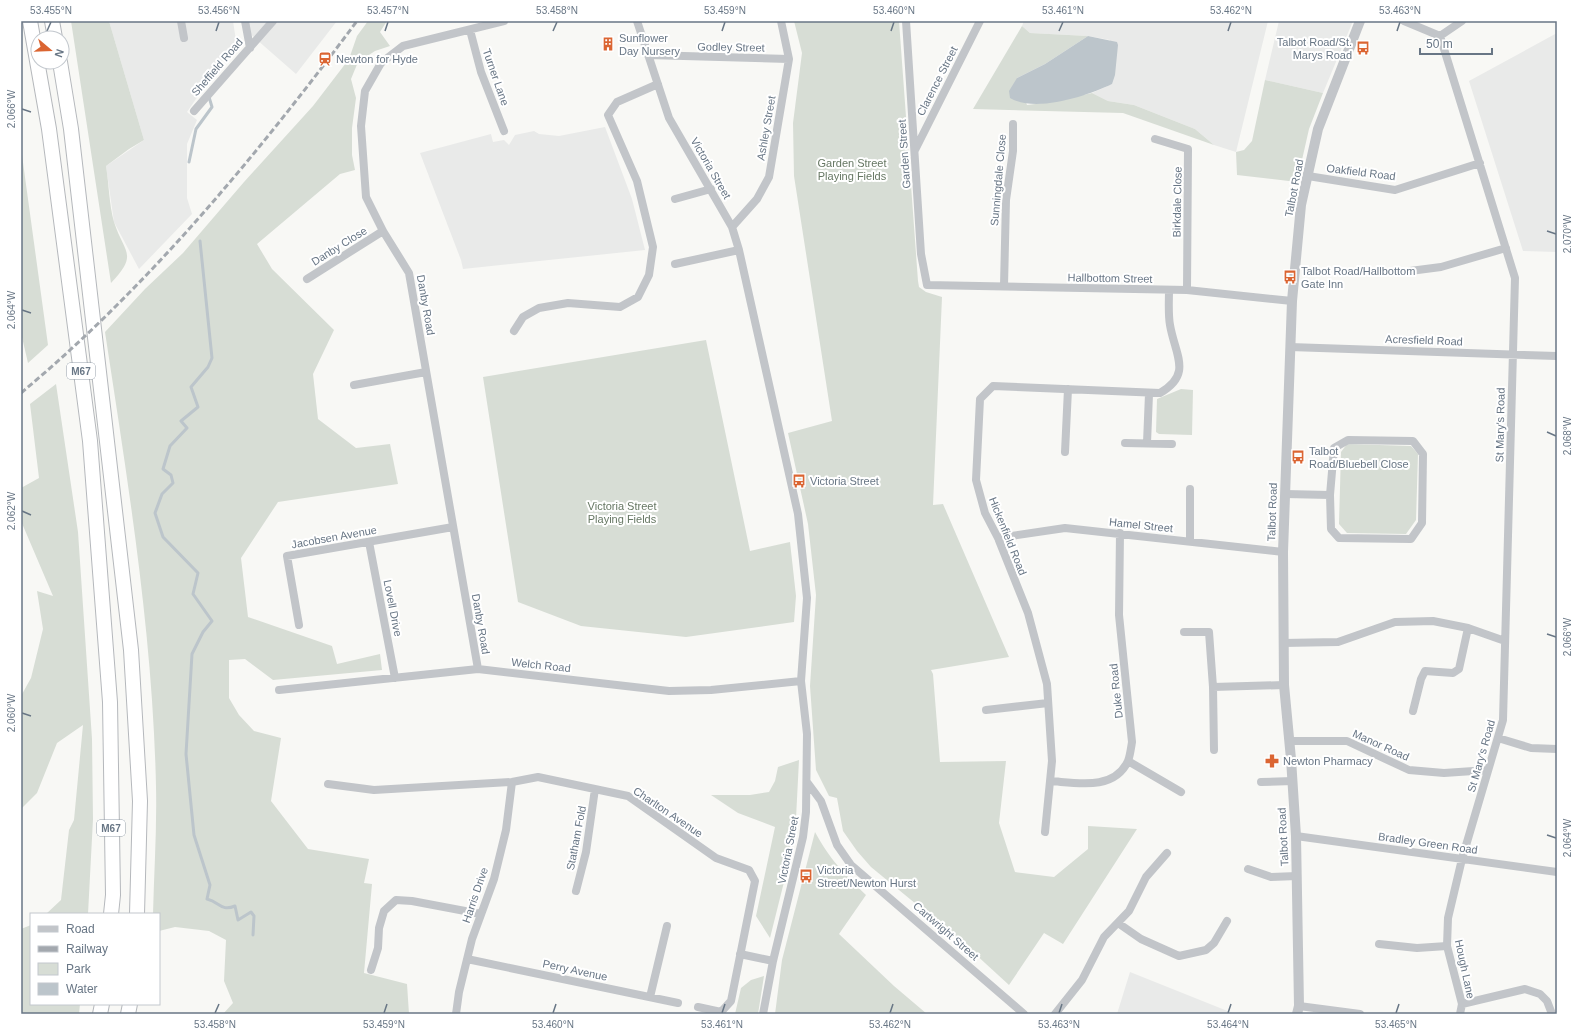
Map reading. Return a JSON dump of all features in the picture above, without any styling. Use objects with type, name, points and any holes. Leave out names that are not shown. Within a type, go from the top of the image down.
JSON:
[{"type":"highway","name":"M67","points":[[30,21],[49,129],[90,441],[110,702],[111,913]]},
{"type":"highway","name":"M67","points":[[61,70],[71,129],[108,438],[131,650],[140,800],[137,913]]},
{"type":"street","points":[[182,21],[184,38]]},
{"type":"street","points":[[245,21],[250,48]]},
{"type":"street","name":"Sheffield Road","points":[[194,110],[273,21]]},
{"type":"street","name":"Danby Road","points":[[478,669],[409,273],[382,232],[366,197],[361,126],[365,91],[382,63],[403,46],[504,21]]},
{"type":"street","name":"Victoria Street","points":[[637,21],[669,118],[732,227],[739,250],[798,514],[807,598],[801,681],[807,734],[806,812],[803,838],[763,1014]]},
{"type":"street","name":"Ashley Street","points":[[732,227],[757,199],[769,176],[789,59],[781,21]]},
{"type":"street","name":"Garden Street","points":[[906,21],[921,254],[927,285]]},
{"type":"street","name":"Clarence Street","points":[[914,151],[980,21]]},
{"type":"street","name":"Talbot Road","points":[[1298,1010],[1296,836],[1293,782],[1284,685],[1283,643],[1283,552],[1292,302],[1301,205],[1318,129],[1360,21]]},
{"type":"street","points":[[1404,21],[1440,36],[1462,21]]},
{"type":"street","name":"Turner Lane","points":[[470,30],[481,72],[504,130]]},
{"type":"street","name":"St Mary's Road","points":[[1440,36],[1515,278],[1503,720],[1462,859]]},
{"type":"street","name":"Godley Street","points":[[648,56],[789,59]]},
{"type":"street","points":[[514,331],[523,317],[539,308],[568,303],[620,307],[638,297],[649,275],[653,247],[637,181],[608,115],[617,102],[658,84]]},
{"type":"street","name":"Sunningdale Close","points":[[1004,286],[1006,200],[1013,151],[1013,124]]},
{"type":"street","name":"Birkdale Close","points":[[1155,139],[1188,149],[1187,290]]},
{"type":"street","name":"Oakfield Road","points":[[1308,176],[1394,190],[1480,163]]},
{"type":"street","points":[[675,199],[711,189]]},
{"type":"street","name":"Danby Close","points":[[307,279],[382,232]]},
{"type":"street","points":[[1410,271],[1441,268],[1506,248]]},
{"type":"street","points":[[675,264],[739,250]]},
{"type":"street","name":"Hallbottom Street","points":[[927,285],[1187,290],[1292,302]]},
{"type":"street","name":"Hickenfield Road","points":[[1045,832],[1052,761],[1047,684],[1028,614],[998,538],[985,513],[976,480],[980,399],[993,386],[1068,388],[1149,394],[1160,393],[1171,387],[1180,373],[1179,359],[1170,323],[1170,290]]},
{"type":"street","name":"Acresfield Road","points":[[1290,347],[1557,356]]},
{"type":"street","points":[[354,385],[426,372]]},
{"type":"street","points":[[1065,452],[1068,388]]},
{"type":"street","points":[[1147,443],[1149,394]]},
{"type":"street","points":[[1348,440],[1413,441],[1423,454],[1422,523],[1411,539],[1339,538],[1331,529],[1330,495],[1334,448],[1348,440]]},
{"type":"street","points":[[1125,443],[1172,444]]},
{"type":"street","points":[[1190,489],[1190,541]]},
{"type":"street","points":[[1285,494],[1330,495]]},
{"type":"street","name":"Jacobsen Avenue","points":[[299,625],[287,556],[453,527]]},
{"type":"street","name":"Hamel Street","points":[[998,538],[1065,528],[1283,552]]},
{"type":"street","name":"Duke Road","points":[[1051,781],[1096,784],[1115,776],[1128,761],[1132,742],[1119,615],[1120,533]]},
{"type":"street","name":"Lovell Drive","points":[[369,542],[395,678]]},
{"type":"street","points":[[1283,643],[1338,642],[1396,622],[1432,621],[1468,628],[1505,641]]},
{"type":"street","points":[[1413,712],[1422,676],[1425,671],[1453,673],[1459,669],[1468,628]]},
{"type":"street","points":[[1184,632],[1209,632],[1213,687],[1214,750]]},
{"type":"street","name":"Welch Road","points":[[278,690],[478,669],[669,691],[711,690],[801,681]]},
{"type":"street","points":[[1213,687],[1284,685]]},
{"type":"street","points":[[986,710],[1048,703]]},
{"type":"street","points":[[1498,738],[1531,748],[1557,749]]},
{"type":"street","name":"Manor Road","points":[[1289,741],[1347,741],[1409,770],[1444,773],[1488,770]]},
{"type":"street","points":[[1128,761],[1181,792]]},
{"type":"street","name":"Charlton Avenue","points":[[328,784],[374,790],[512,782],[538,777],[628,796],[716,858],[749,870],[755,881],[731,1001],[721,1012],[698,1007]]},
{"type":"street","name":"Harris Drive","points":[[456,1014],[467,959],[494,879],[506,830],[512,782]]},
{"type":"street","name":"Cartwright Street","points":[[807,782],[821,801],[837,845],[851,865],[1024,1014]]},
{"type":"street","points":[[1261,782],[1293,782]]},
{"type":"street","name":"Statham Fold","points":[[576,891],[586,852],[596,789]]},
{"type":"street","name":"Bradley Green Road","points":[[1296,836],[1557,872]]},
{"type":"street","points":[[1055,1014],[1082,980],[1104,937],[1129,911],[1146,877],[1168,853]]},
{"type":"street","name":"Hough Lane","points":[[1460,1014],[1462,1004],[1447,946],[1448,918],[1462,859]]},
{"type":"street","points":[[1248,869],[1271,877],[1297,876]]},
{"type":"street","points":[[371,970],[378,948],[379,928],[384,911],[396,900],[412,901],[481,914]]},
{"type":"street","points":[[1118,923],[1141,939],[1179,956],[1206,950],[1214,943],[1227,921]]},
{"type":"street","points":[[650,997],[667,926]]},
{"type":"street","points":[[1378,944],[1417,948],[1447,946]]},
{"type":"street","points":[[740,954],[774,961]]},
{"type":"street","name":"Perry Avenue","points":[[467,959],[678,1003]]},
{"type":"street","points":[[1462,1004],[1525,989],[1540,994],[1547,1002],[1552,1014]]},
{"type":"street","points":[[1298,1010],[1360,1014]]},
{"type":"shaded area","points":[[109,21],[233,21],[236,41],[187,112],[197,120],[187,144],[187,198],[192,214],[139,269],[114,222],[106,166],[144,140]]},
{"type":"shaded area","points":[[247,21],[337,21],[296,74],[248,32]]},
{"type":"shaded area","points":[[1024,21],[1268,21],[1236,152],[1214,145],[1195,129],[1134,105],[1108,101],[1092,93],[1112,84],[1110,40],[1088,36],[1030,33],[1022,26]]},
{"type":"shaded area","points":[[1279,21],[1353,21],[1323,93],[1265,80]]},
{"type":"shaded area","points":[[1557,33],[1557,252],[1523,251],[1469,81]]},
{"type":"shaded area","points":[[605,127],[632,199],[645,250],[463,269],[461,260],[420,153],[491,134],[493,142],[504,140],[509,145],[515,135],[534,131],[539,134],[559,136]]},
{"type":"shaded area","points":[[1130,972],[1235,1014],[1117,1014]]},
{"type":"green space","points":[[71,21],[109,21],[144,140],[106,166],[112,215],[127,253],[125,266],[111,283]]},
{"type":"green space","points":[[368,21],[387,21],[380,32],[390,46],[375,51],[358,62],[351,79],[356,98],[352,128],[352,155],[355,170],[340,174],[257,244],[272,269],[334,330],[313,374],[318,419],[356,448],[390,444],[398,484],[278,502],[241,558],[248,617],[332,646],[337,664],[380,654],[382,670],[273,680],[245,659],[229,660],[229,698],[239,715],[254,731],[281,738],[271,801],[308,849],[369,859],[364,883],[372,884],[364,973],[407,984],[409,1014],[223,1014],[233,1003],[224,981],[226,940],[209,931],[175,927],[160,931],[160,913],[153,913],[156,787],[150,673],[138,559],[105,332],[145,289],[183,253],[244,182],[313,106],[349,59],[357,36]]},
{"type":"green space","name":"Garden Street Playing Fields","points":[[794,21],[899,21],[918,281],[919,287],[926,292],[942,297],[933,505],[943,504],[1009,657],[931,670],[933,674],[940,762],[1006,761],[999,823],[1015,872],[1054,877],[1088,849],[1088,826],[1137,829],[1063,944],[1044,933],[1009,985],[961,941],[871,867],[857,851],[843,831],[837,798],[829,796],[816,770],[810,686],[816,595],[808,524],[788,433],[832,421],[794,176],[793,123],[802,53]]},
{"type":"green space","points":[[1022,26],[1030,33],[1088,36],[1045,64],[1017,78],[1027,105],[1051,102],[1092,93],[1108,101],[1134,105],[1195,129],[1214,145],[1123,113],[973,109]]},
{"type":"green space","points":[[1265,80],[1323,93],[1309,129],[1297,182],[1237,175],[1236,152],[1244,150],[1252,141]]},
{"type":"green space","points":[[21,148],[48,345],[28,363],[21,333]]},
{"type":"green space","name":"Victoria Street Playing Fields","points":[[706,340],[750,551],[790,542],[796,596],[794,622],[686,637],[581,626],[518,602],[483,377]]},
{"type":"green space","points":[[56,384],[78,532],[92,739],[93,819],[88,913],[47,913],[61,900],[69,830],[74,820],[83,725],[57,743],[37,793],[21,809],[21,696],[31,678],[43,629],[37,591],[53,596],[21,521],[21,488],[39,478],[30,404]]},
{"type":"green space","points":[[1181,389],[1193,390],[1192,435],[1159,434],[1156,432],[1157,399]]},
{"type":"green space","points":[[1347,444],[1411,446],[1418,454],[1416,520],[1406,534],[1347,533],[1339,524],[1341,452]]},
{"type":"green space","points":[[799,760],[795,838],[770,938],[756,916],[775,827],[738,813],[711,795],[750,795],[769,792],[775,781],[778,767]]},
{"type":"green space","points":[[815,832],[844,873],[866,895],[839,934],[894,986],[927,1014],[775,1014],[782,960]]},
{"type":"green space","points":[[30,925],[30,1005],[80,1005],[79,1014],[21,1014],[21,929]]},
{"type":"green space","points":[[764,976],[758,1014],[735,1014],[741,988],[751,980]]},
{"type":"water","points":[[1088,36],[1117,42],[1115,75],[1112,84],[1076,98],[1047,103],[1033,104],[1010,98],[1009,91],[1017,78],[1045,64]]},
{"type":"waterway","points":[[189,162],[196,129],[212,107],[209,97]]},
{"type":"waterway","points":[[200,241],[212,358],[208,367],[191,387],[198,407],[181,421],[187,428],[170,446],[163,469],[171,475],[173,483],[162,494],[155,513],[163,537],[198,573],[193,594],[212,621],[203,632],[192,654],[186,754],[194,835],[210,885],[207,899],[223,907],[230,908],[235,906],[238,920],[251,912],[254,916],[253,935]]},
{"type":"railway","points":[[21,393],[68,352],[114,308],[200,217],[281,120],[357,21]]},
{"type":"place","name":"Sunflower Day Nursery","points":[[608,44]]},
{"type":"place","name":"Talbot Road/St. Marys Road","points":[[1363,48]]},
{"type":"place","name":"Newton for Hyde","points":[[325,59]]},
{"type":"place","name":"Talbot Road/Hallbottom Gate Inn","points":[[1290,277]]},
{"type":"place","name":"Talbot Road/Bluebell Close","points":[[1298,457]]},
{"type":"place","name":"Victoria Street","points":[[799,481]]},
{"type":"place","name":"Newton Pharmacy","points":[[1272,761]]},
{"type":"place","name":"Victoria Street/Newton Hurst","points":[[806,876]]}]
